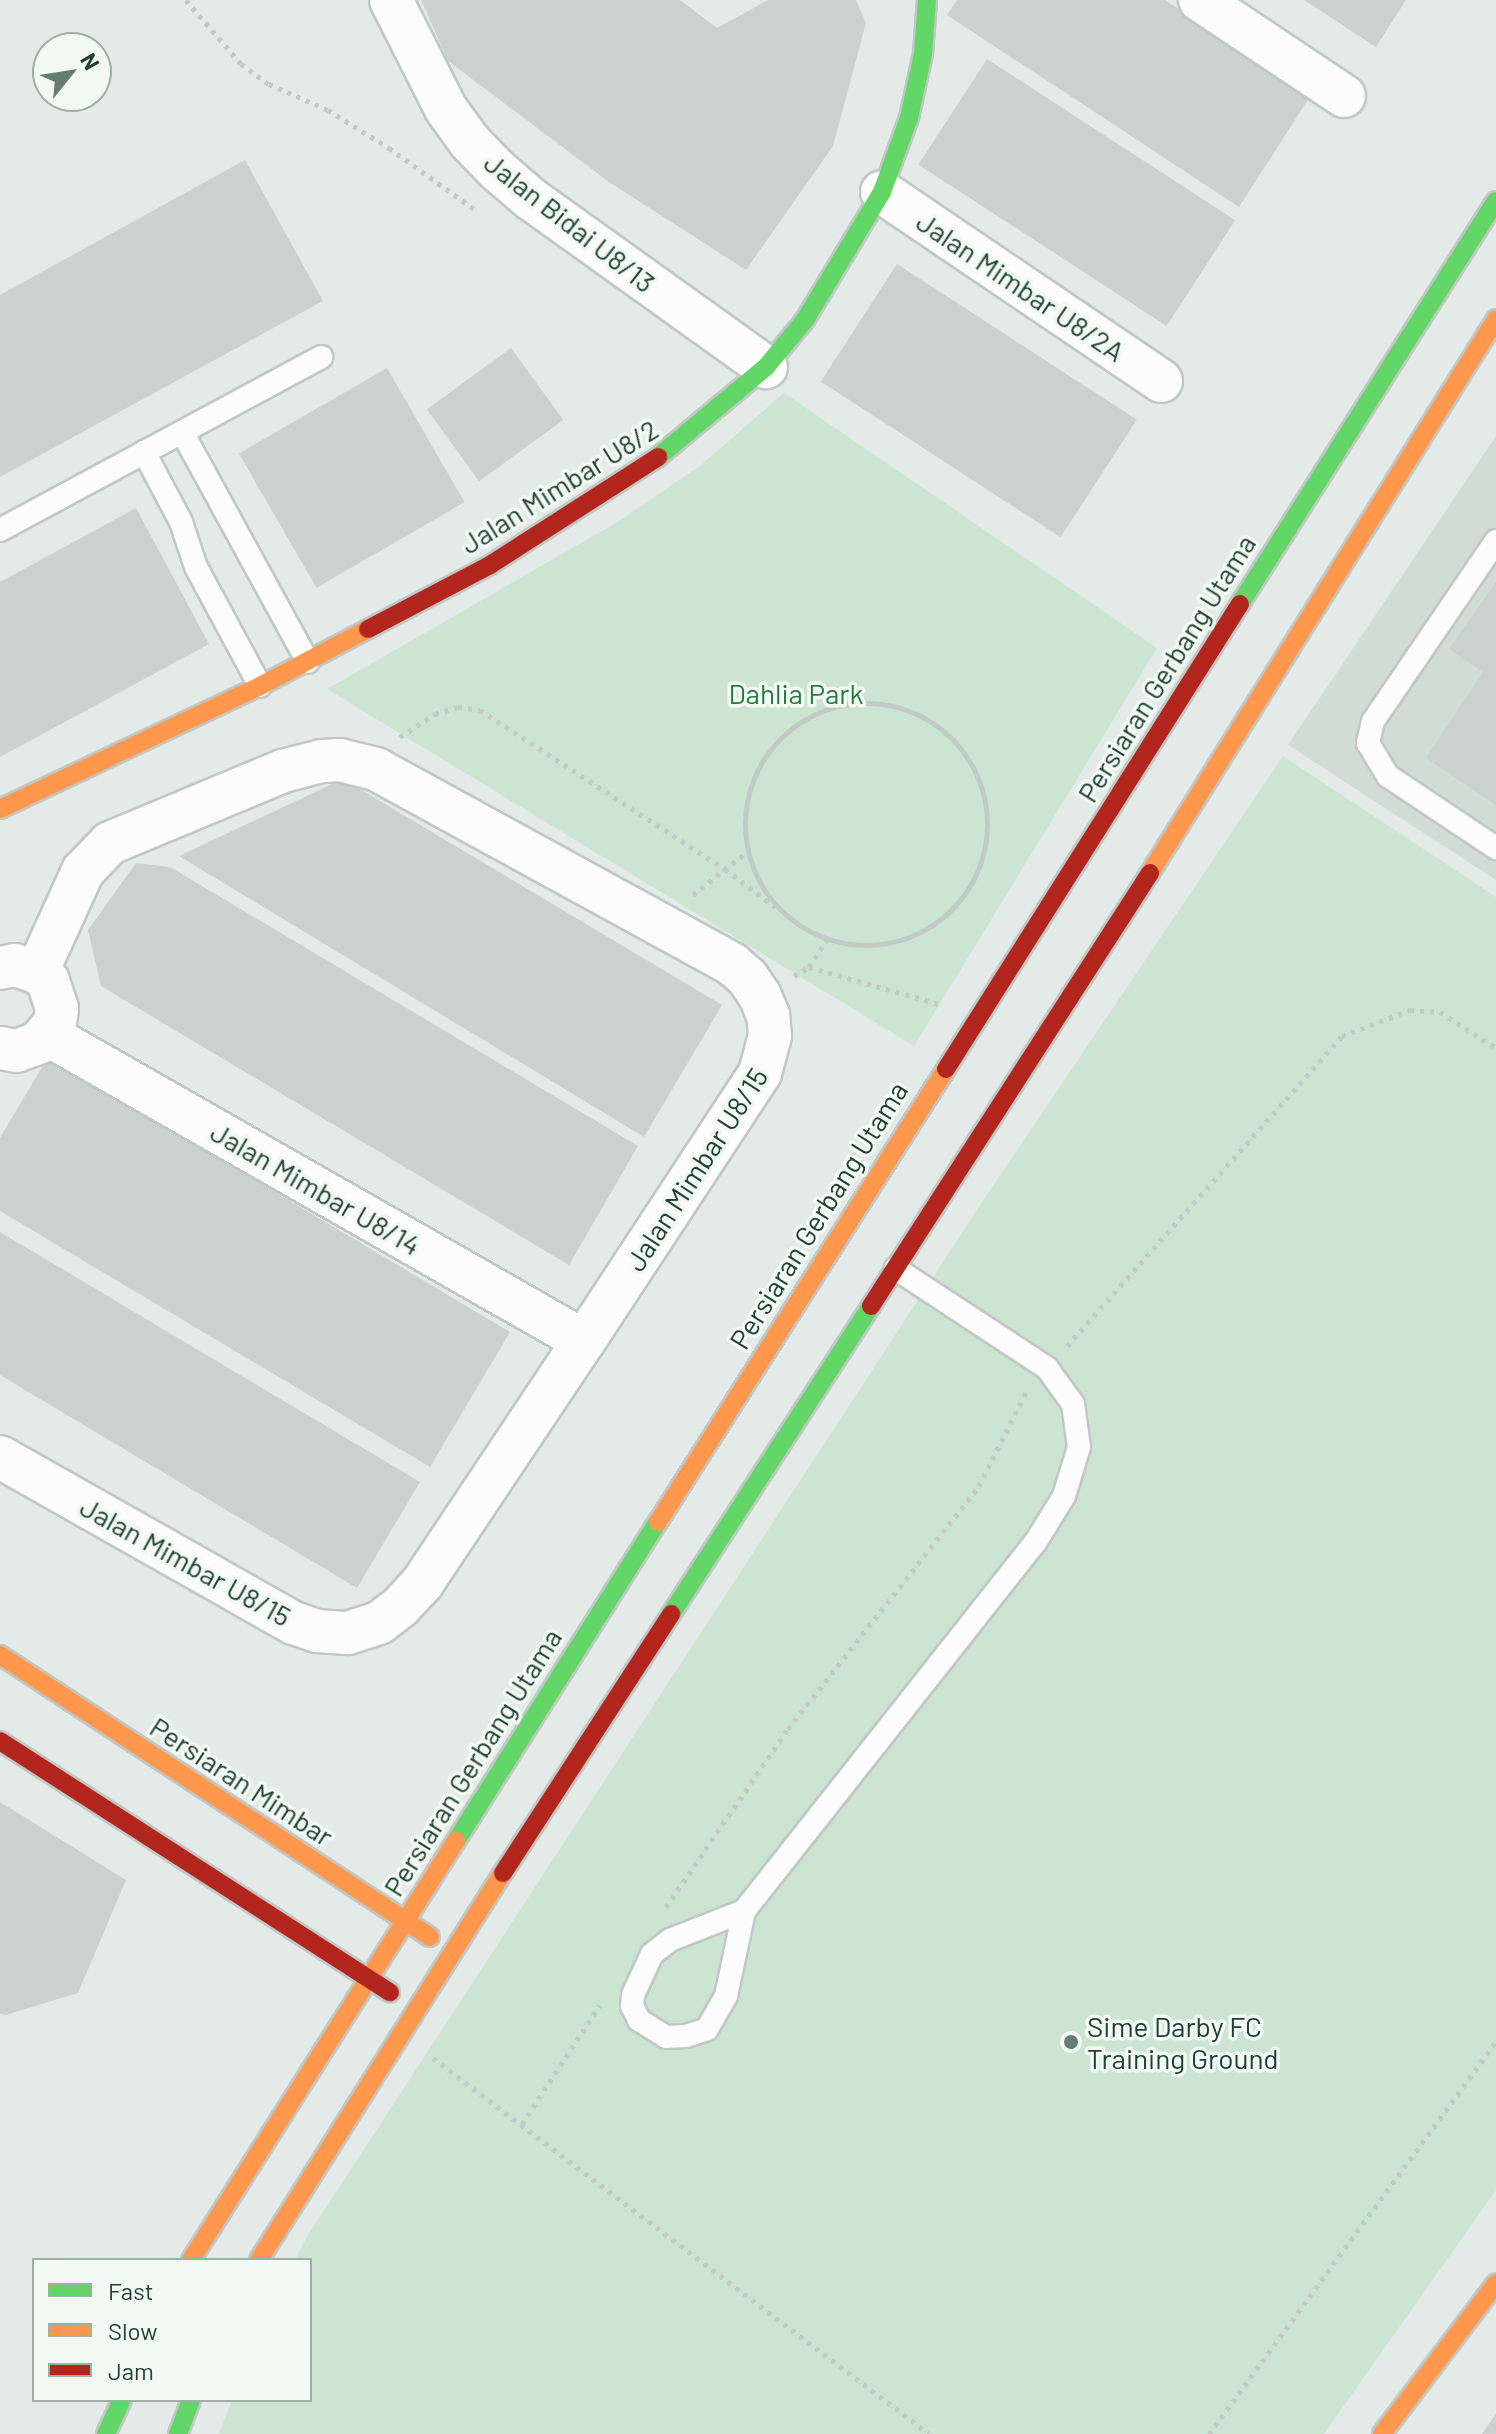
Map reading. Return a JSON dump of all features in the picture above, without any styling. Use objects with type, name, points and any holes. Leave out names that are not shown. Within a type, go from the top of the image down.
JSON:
[{"type":"main road","name":"Jalan Mimbar U8/2","points":[[0,809],[260,686],[490,565],[576,514],[685,438],[766,367],[805,320],[882,192],[909,118],[923,54],[927,0]]},
{"type":"main road","name":"Persiaran Gerbang Utama","points":[[192,2258],[975,1019],[1480,238],[1496,201]]},
{"type":"main road","points":[[260,2258],[416,2008],[1111,936],[1496,319]]},
{"type":"main road","name":"Persiaran Mimbar","points":[[0,1655],[453,1952]]},
{"type":"main road","points":[[0,1741],[416,2008]]},
{"type":"main road","points":[[1382,2434],[1496,2283]]},
{"type":"main road","points":[[106,2434],[121,2402]]},
{"type":"main road","points":[[178,2434],[190,2402]]},
{"type":"street","name":"Jalan Bidai U8/13","points":[[391,0],[446,109],[470,142],[496,169],[531,199],[766,367]]},
{"type":"street","points":[[1200,0],[1344,96]]},
{"type":"street","name":"Jalan Mimbar U8/2A","points":[[882,192],[1161,381]]},
{"type":"street","name":"Jalan Mimbar U8/15","points":[[0,1457],[294,1623],[317,1631],[348,1633],[379,1623],[400,1607],[423,1582],[584,1341],[760,1073],[770,1036],[768,1015],[760,996],[748,978],[732,964],[359,763],[322,761],[294,768],[110,843],[83,871],[19,970]]},
{"type":"street","points":[[0,1048],[16,1051],[28,1049],[48,1035],[57,1009],[48,981],[19,970]]},
{"type":"street","name":"Jalan Mimbar U8/14","points":[[48,1035],[584,1341]]},
{"type":"lane","points":[[0,530],[321,357]]},
{"type":"lane","points":[[182,432],[308,662]]},
{"type":"lane","points":[[144,452],[181,522],[196,567],[260,686]]},
{"type":"lane","points":[[1496,541],[1373,721],[1368,743],[1388,776],[1496,848]]},
{"type":"lane","points":[[744,1911],[679,1935],[652,1954],[633,1995],[632,2006],[639,2020],[666,2037],[686,2036],[707,2029],[726,1996],[744,1911],[1035,1543],[1064,1496],[1079,1447],[1073,1404],[1047,1368],[896,1269]]},
{"type":"path","points":[[186,0],[241,64],[269,84],[340,117],[478,212]]},
{"type":"path","points":[[359,763],[435,714],[458,707],[480,710],[725,869],[798,925],[827,939],[856,945],[885,944],[913,937],[937,922],[958,903],[974,878],[984,852],[987,823],[983,794],[972,767],[956,743],[934,724],[908,711],[880,703],[851,703],[797,723],[776,742],[759,766],[749,793],[745,822],[748,851],[758,879],[776,904],[798,925]]},
{"type":"path","points":[[658,923],[748,851]]},
{"type":"path","points":[[760,996],[809,967],[827,939]]},
{"type":"path","points":[[809,967],[921,996],[975,1019]]},
{"type":"path","points":[[662,1912],[788,1729],[979,1486],[1021,1398],[1342,1036],[1410,1010],[1440,1012],[1496,1048]]},
{"type":"path","points":[[522,2124],[610,1991]]},
{"type":"path","points":[[400,2034],[929,2434]]},
{"type":"path","points":[[1209,2434],[1496,2042]]},
{"type":"shaded area","points":[[1496,436],[1496,880],[1288,745]]},
{"type":"green space","name":"Dahlia Park","points":[[784,393],[1157,648],[914,1046],[327,689],[616,523],[701,465]]},
{"type":"green space","points":[[1283,756],[1496,897],[1496,2190],[1324,2434],[219,2434],[231,2402],[312,2402],[312,2258],[296,2258],[308,2235],[980,1205]]},
{"type":"building","points":[[421,0],[680,0],[717,28],[768,0],[856,0],[866,23],[833,146],[746,270],[609,182],[448,61]]},
{"type":"building","points":[[957,0],[1165,0],[1311,95],[1239,207],[947,15]]},
{"type":"building","points":[[1304,0],[1406,0],[1376,47]]},
{"type":"building","points":[[987,59],[1235,220],[1167,326],[918,165]]},
{"type":"building","points":[[245,160],[323,301],[0,477],[0,295]]},
{"type":"building","points":[[897,264],[1137,420],[1061,537],[821,381]]},
{"type":"building","points":[[511,348],[563,420],[479,481],[427,409]]},
{"type":"building","points":[[387,368],[464,502],[316,588],[239,454]]},
{"type":"building","points":[[136,508],[209,644],[0,757],[0,582]]},
{"type":"building","points":[[1496,582],[1496,805],[1426,758],[1483,672],[1449,649]]},
{"type":"building","points":[[343,779],[722,1005],[644,1137],[179,856]]},
{"type":"building","points":[[136,863],[170,867],[638,1146],[569,1265],[101,986],[88,930]]},
{"type":"building","points":[[48,1057],[510,1332],[430,1467],[0,1211],[0,1138]]},
{"type":"building","points":[[0,1232],[420,1482],[357,1588],[0,1375]]},
{"type":"building","points":[[0,1802],[126,1880],[78,1993],[6,2015],[0,2014]]},
{"type":"building","points":[[1496,2414],[1496,2434],[1482,2434]]},
{"type":"traffic: fast","points":[[658,457],[766,367],[805,320],[882,192],[909,118],[923,54],[927,0]]},
{"type":"traffic: fast","points":[[1240,604],[1496,201]]},
{"type":"traffic: fast","points":[[671,1614],[871,1306]]},
{"type":"traffic: fast","points":[[456,1841],[658,1522]]},
{"type":"traffic: fast","points":[[106,2434],[121,2402]]},
{"type":"traffic: fast","points":[[178,2434],[190,2402]]},
{"type":"traffic: slow","points":[[1150,873],[1496,319]]},
{"type":"traffic: slow","points":[[0,809],[260,686],[368,629]]},
{"type":"traffic: slow","points":[[658,1522],[946,1069]]},
{"type":"traffic: slow","points":[[0,1655],[430,1937]]},
{"type":"traffic: slow","points":[[192,2258],[456,1841]]},
{"type":"traffic: slow","points":[[260,2258],[503,1873]]},
{"type":"traffic: slow","points":[[1382,2434],[1496,2283]]},
{"type":"traffic: jam","points":[[368,629],[490,565],[658,457]]},
{"type":"traffic: jam","points":[[946,1069],[1240,604]]},
{"type":"traffic: jam","points":[[871,1306],[1150,873]]},
{"type":"traffic: jam","points":[[503,1873],[671,1614]]},
{"type":"traffic: jam","points":[[0,1741],[390,1992]]},
{"type":"place","name":"Sime Darby FC Training Ground","points":[[1071,2042]]}]
